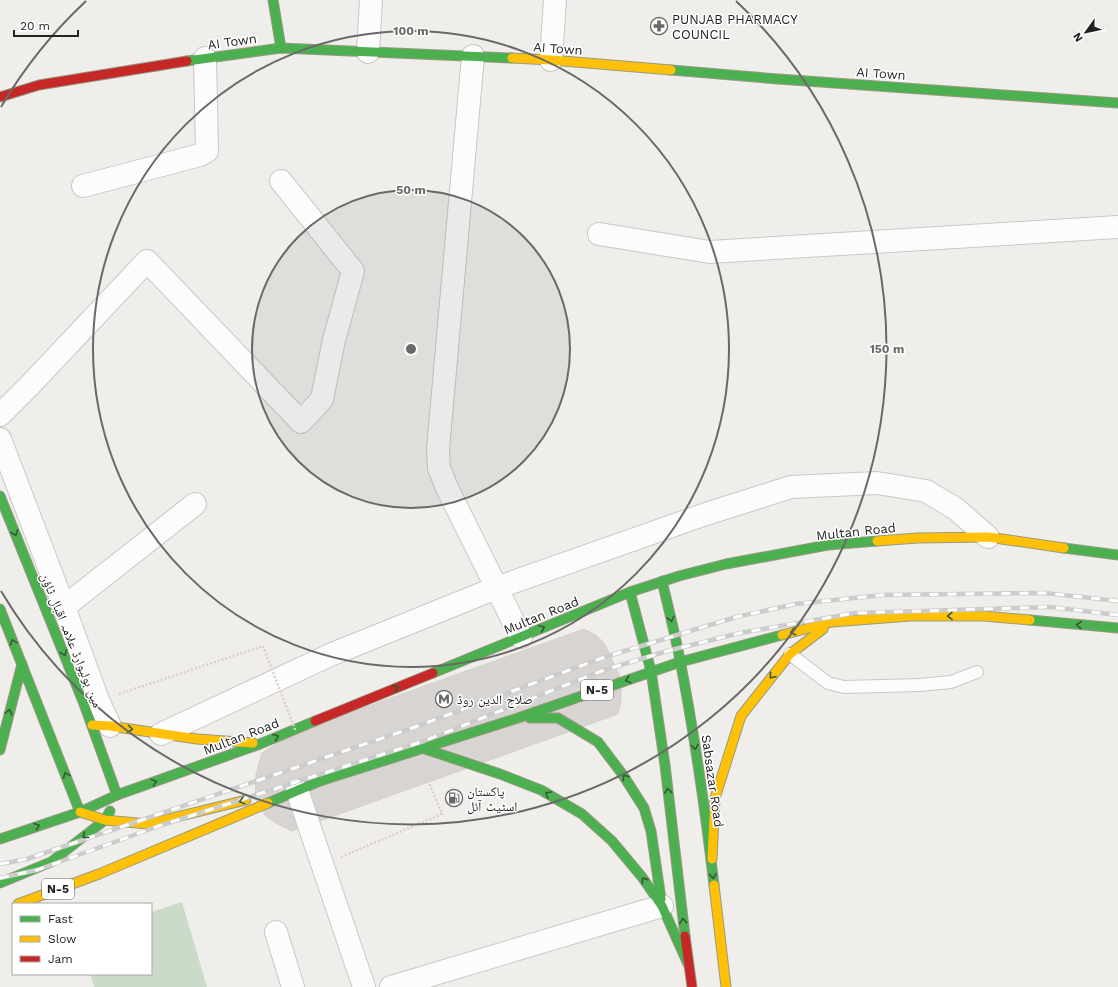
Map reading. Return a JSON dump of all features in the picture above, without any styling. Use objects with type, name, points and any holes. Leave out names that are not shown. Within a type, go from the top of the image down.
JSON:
[{"type":"main road","points":[[273,0],[281,48]]},
{"type":"main road","name":"AI Town","points":[[0,97],[39,85],[205,58],[281,48],[551,60],[778,79],[1118,103]]},
{"type":"main road","name":"مین بولیوارڈ علامہ اقبال ٹاؤن","points":[[0,496],[84,704],[101,726],[117,795]]},
{"type":"main road","name":"Multan Road","points":[[0,839],[80,812],[117,795],[260,744],[630,592],[679,576],[726,564],[828,545],[918,538],[988,537],[1118,555]]},
{"type":"main road","name":"Sabsazar Road","points":[[662,581],[680,662],[693,731],[712,859],[726,987]]},
{"type":"main road","points":[[630,592],[651,671],[665,765],[692,987]]},
{"type":"main road","points":[[0,609],[80,812],[105,820],[148,824],[320,781]]},
{"type":"main road","name":"N-5","points":[[21,903],[99,874],[320,781],[518,718],[651,671],[832,622],[911,616],[983,616],[1118,628]]},
{"type":"main road","points":[[712,859],[714,798],[741,716],[790,654],[832,622]]},
{"type":"main road","points":[[0,750],[22,664]]},
{"type":"main road","points":[[518,718],[558,718],[598,742],[623,774],[644,808],[651,831],[662,906]]},
{"type":"main road","points":[[101,726],[197,739],[260,744]]},
{"type":"main road","points":[[418,749],[500,774],[541,790],[582,814],[612,841],[642,877],[662,906],[688,964]]},
{"type":"main road","points":[[0,883],[51,862],[105,820],[117,795]]},
{"type":"street","points":[[368,52],[371,0]]},
{"type":"street","points":[[551,60],[555,0]]},
{"type":"street","points":[[473,56],[438,450],[439,468],[447,488],[521,637]]},
{"type":"street","points":[[83,186],[200,155],[207,151],[205,58]]},
{"type":"street","points":[[0,415],[146,261],[301,422],[322,399],[334,340],[353,271],[281,181]]},
{"type":"street","points":[[599,234],[710,252],[1118,227]]},
{"type":"street","points":[[0,439],[98,700],[101,726]]},
{"type":"street","points":[[161,734],[330,655],[496,588],[706,514],[791,487],[877,482],[926,491],[956,509],[988,537]]},
{"type":"street","points":[[64,607],[195,504]]},
{"type":"street","points":[[297,790],[364,987]]},
{"type":"street","points":[[390,987],[662,906]]},
{"type":"street","points":[[276,932],[293,987]]},
{"type":"lane","points":[[790,654],[828,683],[844,687],[919,685],[951,682],[976,672]]},
{"type":"path","points":[[98,700],[263,646],[296,732]]},
{"type":"path","points":[[340,858],[442,814],[418,749]]},
{"type":"green space","points":[[182,902],[207,987],[94,987],[90,975],[152,975],[152,912]]},
{"type":"building","points":[[584,629],[596,635],[604,643],[619,674],[621,684],[621,700],[618,714],[292,831],[274,822],[265,815],[255,799],[256,774],[262,753],[296,732]]},
{"type":"railway","points":[[0,864],[27,859],[415,727],[605,657],[736,617],[796,604],[883,595],[1045,593],[1118,601]]},
{"type":"railway","points":[[0,878],[37,870],[159,826],[424,741],[604,670],[671,650],[740,633],[855,613],[1050,607],[1118,615]]},
{"type":"traffic: fast","points":[[273,0],[281,48]]},
{"type":"traffic: fast","points":[[187,61],[281,48],[512,58]]},
{"type":"traffic: fast","points":[[671,70],[1118,103]]},
{"type":"traffic: fast","points":[[0,496],[84,704],[117,795]]},
{"type":"traffic: fast","points":[[433,673],[630,592],[679,576],[726,564],[828,545],[877,541]]},
{"type":"traffic: fast","points":[[1064,548],[1118,555]]},
{"type":"traffic: fast","points":[[662,581],[690,712],[714,885]]},
{"type":"traffic: fast","points":[[630,592],[651,671],[665,765],[685,936]]},
{"type":"traffic: fast","points":[[0,609],[80,812]]},
{"type":"traffic: fast","points":[[1030,620],[1118,628]]},
{"type":"traffic: fast","points":[[268,803],[320,781],[518,718],[680,662],[782,635]]},
{"type":"traffic: fast","points":[[0,750],[22,664]]},
{"type":"traffic: fast","points":[[530,718],[558,718],[598,742],[623,775],[644,808],[651,831],[661,899]]},
{"type":"traffic: fast","points":[[0,839],[80,812],[117,795],[260,744],[315,721]]},
{"type":"traffic: fast","points":[[422,748],[500,774],[541,790],[582,814],[612,841],[642,877],[662,906],[688,964]]},
{"type":"traffic: fast","points":[[0,883],[51,862],[105,820],[110,811]]},
{"type":"traffic: slow","points":[[512,58],[671,70]]},
{"type":"traffic: slow","points":[[877,541],[918,538],[988,537],[1064,548]]},
{"type":"traffic: slow","points":[[782,635],[832,622],[911,616],[983,616],[1030,620]]},
{"type":"traffic: slow","points":[[712,859],[715,798],[741,716],[790,654],[823,629]]},
{"type":"traffic: slow","points":[[92,725],[110,726],[197,739],[253,743]]},
{"type":"traffic: slow","points":[[80,812],[105,820],[148,824],[246,800]]},
{"type":"traffic: slow","points":[[21,903],[99,874],[268,803]]},
{"type":"traffic: slow","points":[[714,885],[726,987]]},
{"type":"traffic: jam","points":[[0,97],[39,85],[187,61]]},
{"type":"traffic: jam","points":[[315,721],[433,673]]},
{"type":"traffic: jam","points":[[685,936],[692,987]]},
{"type":"place","name":"PUNJAB PHARMACY COUNCIL","points":[[659,26]]},
{"type":"place","name":"صلاح الدین روڈ","points":[[444,699]]},
{"type":"place","name":"پاکستان اسٹیٹ آئل","points":[[454,798]]}]
